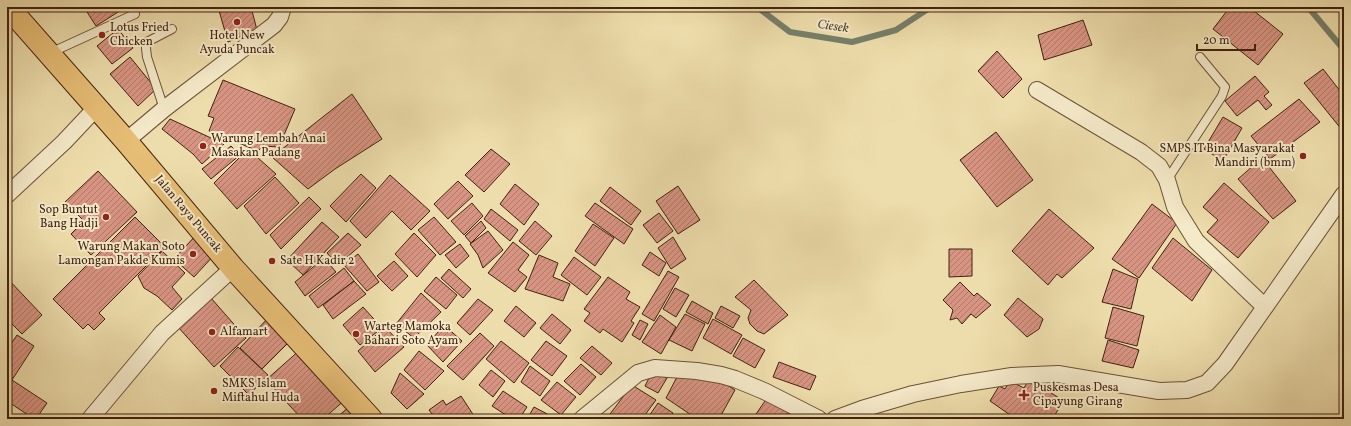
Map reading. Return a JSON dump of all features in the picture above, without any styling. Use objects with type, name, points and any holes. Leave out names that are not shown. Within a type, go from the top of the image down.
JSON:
[{"type":"highway","name":"Jalan Raya Puncak","points":[[8,7],[126,141],[233,268],[371,419]]},
{"type":"street","points":[[126,141],[164,109],[274,25],[280,17],[283,7]]},
{"type":"street","points":[[1037,90],[1141,152],[1159,166],[1167,180],[1175,208],[1196,241],[1265,307]]},
{"type":"street","points":[[7,195],[64,142],[96,108]]},
{"type":"street","points":[[835,419],[862,409],[913,394],[1012,376],[1058,374],[1159,391],[1187,390],[1206,383],[1225,364],[1344,194]]},
{"type":"street","points":[[90,419],[162,333],[233,268]]},
{"type":"street","points":[[582,419],[638,373],[655,368],[721,375],[735,379],[764,391],[820,419]]},
{"type":"lane","points":[[49,53],[135,14],[132,7]]},
{"type":"lane","points":[[164,109],[147,57],[146,48],[147,42],[172,29]]},
{"type":"lane","points":[[1167,180],[1222,96],[1225,87],[1200,57]]},
{"type":"building","points":[[95,7],[126,7],[96,26],[87,12]]},
{"type":"building","points":[[218,7],[251,7],[257,30],[228,42]]},
{"type":"building","points":[[1230,7],[1249,7],[1283,34],[1258,65],[1213,29]]},
{"type":"building","points":[[1083,20],[1092,45],[1044,60],[1038,35]]},
{"type":"building","points":[[118,29],[133,48],[112,64],[97,46]]},
{"type":"building","points":[[997,51],[1022,79],[1003,98],[978,71]]},
{"type":"building","points":[[130,57],[156,89],[138,106],[110,74]]},
{"type":"building","points":[[1323,69],[1344,96],[1344,128],[1342,130],[1304,83]]},
{"type":"building","points":[[1255,76],[1269,92],[1264,96],[1272,105],[1266,110],[1258,100],[1237,116],[1225,101]]},
{"type":"building","points":[[223,80],[295,109],[279,147],[263,146],[258,151],[209,131],[214,118],[208,116]]},
{"type":"building","points":[[352,94],[382,139],[335,169],[308,189],[272,157]]},
{"type":"building","points":[[1299,99],[1320,122],[1270,159],[1251,136]]},
{"type":"building","points":[[1223,117],[1242,128],[1223,161],[1204,149]]},
{"type":"building","points":[[170,119],[224,144],[202,164],[193,154],[162,129]]},
{"type":"building","points":[[996,132],[1033,180],[997,207],[960,160]]},
{"type":"building","points":[[231,146],[240,155],[211,179],[202,169]]},
{"type":"building","points":[[248,149],[276,174],[237,209],[214,183]]},
{"type":"building","points":[[491,149],[510,164],[484,192],[465,175]]},
{"type":"building","points":[[1262,158],[1296,201],[1273,219],[1238,179]]},
{"type":"building","name":"Sop Buntut Bang Hadji","points":[[98,171],[137,212],[91,255],[71,234],[84,221],[65,202]]},
{"type":"building","points":[[361,174],[376,188],[346,222],[330,206]]},
{"type":"building","points":[[390,175],[430,211],[411,230],[392,211],[366,238],[350,221]]},
{"type":"building","points":[[275,177],[299,203],[266,234],[244,206]]},
{"type":"building","points":[[458,181],[473,196],[448,219],[434,204]]},
{"type":"building","points":[[1224,183],[1269,222],[1238,258],[1207,232],[1218,220],[1203,207]]},
{"type":"building","points":[[515,184],[539,204],[524,225],[500,204]]},
{"type":"building","points":[[678,186],[700,220],[678,234],[656,201]]},
{"type":"building","points":[[610,187],[641,211],[631,225],[600,201]]},
{"type":"building","points":[[309,197],[321,209],[281,249],[270,235]]},
{"type":"building","points":[[472,203],[483,216],[464,235],[451,221]]},
{"type":"building","points":[[595,203],[633,229],[624,244],[585,216]]},
{"type":"building","points":[[1152,204],[1177,223],[1139,278],[1112,259]]},
{"type":"building","points":[[491,209],[518,230],[510,241],[484,219]]},
{"type":"building","points":[[1049,209],[1094,248],[1062,278],[1057,274],[1048,285],[1012,251]]},
{"type":"building","points":[[659,213],[673,231],[657,243],[643,225]]},
{"type":"building","points":[[135,217],[165,247],[99,313],[105,319],[94,330],[88,324],[83,329],[53,299]]},
{"type":"building","points":[[434,217],[456,242],[440,255],[418,230]]},
{"type":"building","points":[[481,221],[486,228],[471,243],[465,236]]},
{"type":"building","points":[[535,221],[552,236],[536,255],[519,241]]},
{"type":"building","points":[[322,222],[339,237],[303,275],[287,260]]},
{"type":"building","points":[[593,224],[614,238],[595,266],[575,251]]},
{"type":"building","points":[[488,231],[503,250],[483,268],[478,255],[470,244]]},
{"type":"building","points":[[348,233],[361,245],[338,265],[327,253]]},
{"type":"building","points":[[414,233],[436,255],[417,277],[395,254]]},
{"type":"building","points":[[197,234],[217,252],[194,277],[174,259]]},
{"type":"building","points":[[673,237],[686,259],[671,269],[658,248]]},
{"type":"building","points":[[1173,238],[1212,270],[1192,301],[1152,268]]},
{"type":"building","points":[[513,242],[529,255],[518,270],[527,277],[515,292],[488,273]]},
{"type":"building","points":[[460,244],[469,256],[456,268],[445,255]]},
{"type":"building","points":[[949,249],[972,249],[972,276],[949,277]]},
{"type":"building","points":[[162,251],[185,273],[172,287],[182,299],[172,310],[157,296],[144,288],[138,276]]},
{"type":"building","points":[[650,252],[666,263],[659,276],[642,265]]},
{"type":"building","points":[[358,254],[379,282],[367,291],[344,265]]},
{"type":"building","points":[[539,255],[558,263],[553,277],[570,284],[563,301],[525,289]]},
{"type":"building","points":[[574,257],[601,277],[587,295],[561,275]]},
{"type":"building","points":[[324,258],[336,272],[305,296],[295,282]]},
{"type":"building","points":[[394,261],[408,276],[392,291],[377,276]]},
{"type":"building","points":[[344,268],[354,281],[318,308],[309,296]]},
{"type":"building","points":[[449,269],[471,289],[463,298],[441,278]]},
{"type":"building","points":[[1113,269],[1138,279],[1131,309],[1102,302]]},
{"type":"building","points":[[668,271],[679,277],[654,321],[642,314]]},
{"type":"building","points":[[436,277],[457,295],[446,309],[424,291]]},
{"type":"building","points":[[608,277],[630,292],[626,299],[640,307],[631,321],[634,323],[622,342],[603,329],[600,333],[584,321],[590,313],[584,309]]},
{"type":"building","points":[[7,278],[42,315],[22,334],[7,319]]},
{"type":"building","points":[[754,280],[788,315],[764,334],[757,331],[750,324],[748,318],[751,310],[735,297]]},
{"type":"building","points":[[354,281],[366,294],[333,319],[323,305]]},
{"type":"building","points":[[960,282],[974,296],[977,293],[991,305],[976,318],[971,314],[962,324],[957,318],[950,320],[953,310],[943,300]]},
{"type":"building","points":[[675,288],[689,295],[676,317],[663,309]]},
{"type":"building","points":[[421,293],[441,312],[414,338],[396,324]]},
{"type":"building","name":"Alfamart","points":[[211,298],[246,338],[214,367],[178,327]]},
{"type":"building","points":[[1018,298],[1043,319],[1039,329],[1027,337],[1004,315]]},
{"type":"building","points":[[478,299],[493,310],[470,335],[457,323]]},
{"type":"building","points":[[692,301],[713,313],[708,324],[686,312]]},
{"type":"building","points":[[516,306],[536,323],[524,337],[504,321]]},
{"type":"building","points":[[721,306],[740,316],[733,328],[715,318]]},
{"type":"building","points":[[363,307],[382,328],[360,345],[343,325]]},
{"type":"building","points":[[1113,307],[1144,316],[1137,346],[1105,338]]},
{"type":"building","points":[[552,314],[571,330],[560,344],[540,328]]},
{"type":"building","points":[[685,314],[705,324],[692,351],[669,340]]},
{"type":"building","points":[[660,315],[676,327],[661,354],[642,342]]},
{"type":"building","points":[[268,318],[291,340],[262,369],[240,348]]},
{"type":"building","points":[[713,319],[742,335],[731,354],[703,338]]},
{"type":"building","points":[[640,320],[648,324],[640,340],[632,335]]},
{"type":"building","points":[[444,325],[462,341],[443,362],[427,345]]},
{"type":"building","points":[[385,327],[404,347],[375,372],[358,351]]},
{"type":"building","points":[[480,333],[494,346],[463,380],[447,366]]},
{"type":"building","points":[[17,335],[34,346],[12,380],[47,403],[36,419],[7,401],[7,350]]},
{"type":"building","points":[[743,338],[765,350],[755,368],[733,356]]},
{"type":"building","points":[[1108,340],[1139,350],[1133,368],[1102,361]]},
{"type":"building","points":[[501,341],[529,363],[514,383],[486,359]]},
{"type":"building","points":[[546,341],[567,356],[552,376],[531,360]]},
{"type":"building","points":[[592,346],[612,363],[601,375],[580,358]]},
{"type":"building","points":[[238,347],[268,375],[249,395],[220,366]]},
{"type":"building","points":[[301,349],[346,399],[323,419],[302,419],[266,380]]},
{"type":"building","points":[[419,351],[444,371],[425,390],[404,370]]},
{"type":"building","points":[[779,362],[816,376],[810,390],[773,377]]},
{"type":"building","points":[[581,364],[596,377],[580,395],[564,381]]},
{"type":"building","points":[[530,366],[550,381],[540,396],[521,382]]},
{"type":"building","points":[[491,370],[505,381],[493,397],[479,385]]},
{"type":"building","points":[[653,370],[667,378],[658,393],[645,386]]},
{"type":"building","points":[[400,373],[424,394],[407,409],[391,393]]},
{"type":"building","points":[[678,375],[721,381],[735,390],[719,419],[697,419],[666,398]]},
{"type":"building","name":"Puskesmas Desa Cipayung Girang","points":[[1029,379],[1064,401],[1052,419],[1016,419],[990,401],[999,386],[1005,389],[1010,381],[1024,388]]},
{"type":"building","points":[[557,382],[576,397],[561,415],[541,400]]},
{"type":"building","points":[[632,385],[656,400],[642,419],[617,419],[610,414]]},
{"type":"building","points":[[503,391],[527,407],[519,419],[512,419],[492,406]]},
{"type":"building","points":[[461,396],[476,419],[425,419],[432,414],[429,410],[443,400],[446,405]]},
{"type":"building","points":[[767,398],[789,412],[784,419],[757,419],[754,417]]},
{"type":"building","points":[[658,403],[673,413],[670,419],[647,419]]},
{"type":"building","points":[[350,406],[361,419],[335,419]]},
{"type":"building","points":[[534,407],[551,416],[549,419],[527,419]]},
{"type":"building","points":[[7,411],[17,419],[7,419]]},
{"type":"building","points":[[793,413],[804,419],[789,419]]},
{"type":"building","points":[[682,414],[689,419],[678,419]]},
{"type":"building","points":[[950,414],[958,419],[947,419]]},
{"type":"waterway","name":"Ciesek","points":[[757,7],[790,32],[852,42],[896,30],[931,7]]},
{"type":"waterway","name":"Ciesek","points":[[1308,7],[1344,50]]},
{"type":"place","name":"Hotel New Ayuda Puncak","points":[[237,22]]},
{"type":"place","name":"Lotus Fried Chicken","points":[[102,35]]},
{"type":"place","name":"Warung Lembah Anai Masakan Padang","points":[[203,146]]},
{"type":"place","name":"SMPS IT Bina Masyarakat Mandiri (bmm)","points":[[1303,156]]},
{"type":"place","name":"Sop Buntut Bang Hadji","points":[[106,217]]},
{"type":"place","name":"Warung Makan Soto Lamongan Pakde Kumis","points":[[193,254]]},
{"type":"place","name":"Sate H Kadir 2","points":[[272,261]]},
{"type":"place","name":"Alfamart","points":[[212,332]]},
{"type":"place","name":"Warteg Mamoka Bahari Soto Ayam","points":[[356,334]]},
{"type":"place","name":"SMKS Islam Miftahul Huda","points":[[214,391]]},
{"type":"place","name":"Puskesmas Desa Cipayung Girang","points":[[1024,395]]}]
